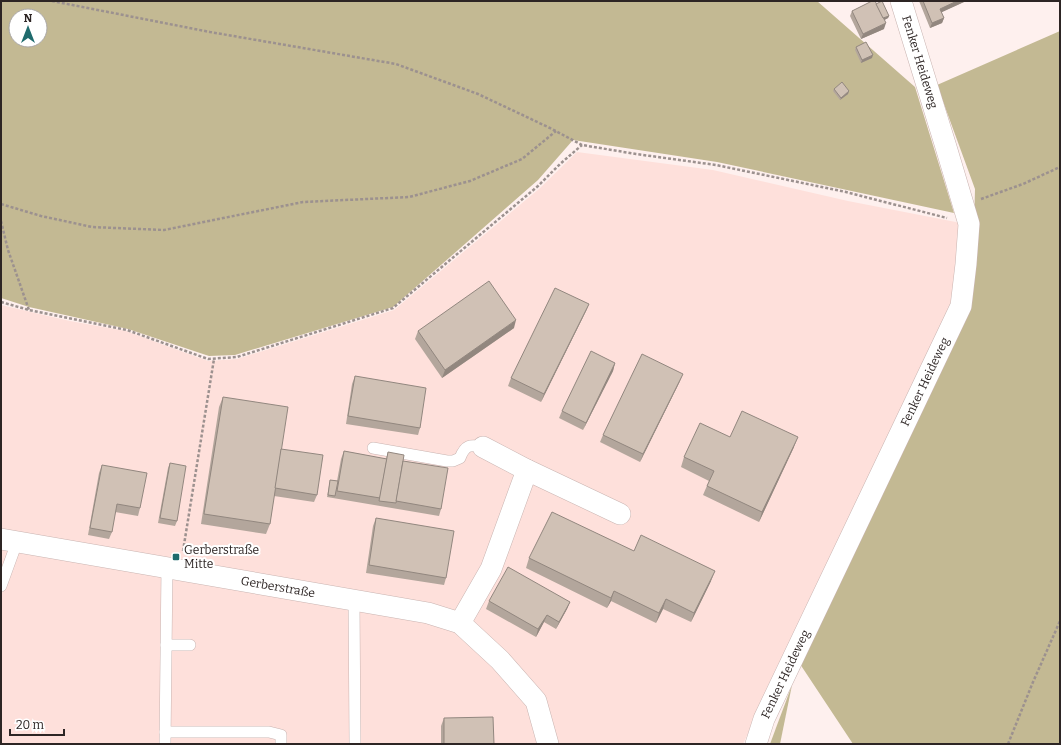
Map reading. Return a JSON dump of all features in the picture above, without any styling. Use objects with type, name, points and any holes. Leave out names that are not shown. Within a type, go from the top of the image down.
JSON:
[{"type":"street","name":"Fenker Heideweg","points":[[756,744],[764,719],[961,306],[966,264],[967,218],[901,1]]},
{"type":"street","points":[[483,447],[527,470],[620,514]]},
{"type":"street","points":[[460,623],[491,569],[527,470]]},
{"type":"street","name":"Gerberstraße","points":[[9,541],[174,568],[428,613],[460,623],[500,660],[536,701],[548,744]]},
{"type":"lane","points":[[373,448],[453,461],[460,458],[467,446],[474,445],[483,447]]},
{"type":"lane","points":[[1,586],[9,541]]},
{"type":"lane","points":[[165,744],[166,645],[174,568]]},
{"type":"lane","points":[[354,600],[355,744]]},
{"type":"lane","points":[[166,645],[190,645]]},
{"type":"lane","points":[[165,732],[269,732],[281,735],[281,744]]},
{"type":"path","points":[[52,1],[210,32],[396,64],[478,94],[582,145],[716,165],[967,218],[974,201],[1023,184],[1060,167]]},
{"type":"path","points":[[1,204],[41,216],[92,227],[164,230],[303,202],[409,197],[470,181],[522,159],[556,131]]},
{"type":"path","points":[[1,302],[29,310],[127,330],[208,359],[237,357],[393,308],[538,186],[582,145]]},
{"type":"path","points":[[1,222],[8,250],[29,310]]},
{"type":"path","points":[[174,568],[214,358]]},
{"type":"path","points":[[1008,744],[1060,621]]},
{"type":"shaded area","points":[[1,1],[817,1],[915,87],[954,213],[717,162],[573,140],[538,180],[393,307],[235,355],[209,356],[128,329],[29,307],[1,298]]},
{"type":"shaded area","points":[[1060,31],[1060,744],[853,744],[800,664],[967,309],[974,228],[975,189],[937,85]]},
{"type":"shaded area","points":[[577,152],[713,170],[848,201],[966,224],[957,307],[873,467],[743,744],[1,744],[1,305],[70,321],[126,331],[208,361],[237,359],[394,310],[539,189]]},
{"type":"shaded area","points":[[792,685],[780,744],[770,744]]},
{"type":"building","points":[[875,1],[886,23],[863,34],[852,11]]},
{"type":"building","points":[[882,1],[889,16],[883,18],[876,4]]},
{"type":"building","points":[[923,1],[957,1],[940,9],[944,18],[932,23]]},
{"type":"building","points":[[866,42],[873,55],[862,60],[856,47]]},
{"type":"building","points":[[842,82],[849,91],[841,98],[834,89]]},
{"type":"building","points":[[489,281],[516,320],[445,370],[418,331]]},
{"type":"building","points":[[555,288],[589,304],[544,394],[511,378]]},
{"type":"building","points":[[591,351],[615,363],[586,423],[562,411]]},
{"type":"building","points":[[642,354],[683,374],[643,454],[603,435]]},
{"type":"building","points":[[355,376],[426,388],[420,428],[348,416]]},
{"type":"building","points":[[223,397],[288,407],[270,524],[204,514]]},
{"type":"building","points":[[742,411],[798,437],[762,512],[707,486],[714,471],[684,457],[700,423],[730,437]]},
{"type":"building","points":[[281,449],[323,455],[317,495],[275,488]]},
{"type":"building","points":[[344,451],[387,459],[380,498],[337,491]]},
{"type":"building","points":[[388,452],[404,455],[396,503],[379,501]]},
{"type":"building","points":[[403,461],[448,468],[441,509],[396,501]]},
{"type":"building","points":[[170,463],[186,466],[177,521],[160,518]]},
{"type":"building","points":[[102,465],[147,473],[140,508],[117,504],[112,532],[90,528]]},
{"type":"building","points":[[330,480],[338,481],[335,496],[328,495]]},
{"type":"building","points":[[552,512],[634,551],[641,535],[715,571],[694,613],[666,599],[659,613],[614,591],[611,598],[529,558]]},
{"type":"building","points":[[376,518],[454,531],[446,578],[369,565]]},
{"type":"building","points":[[508,567],[570,602],[559,622],[547,615],[538,629],[489,601]]},
{"type":"building","points":[[493,717],[494,744],[444,744],[444,718]]},
{"type":"place","name":"Gerberstraße Mitte","points":[[176,557]]}]
